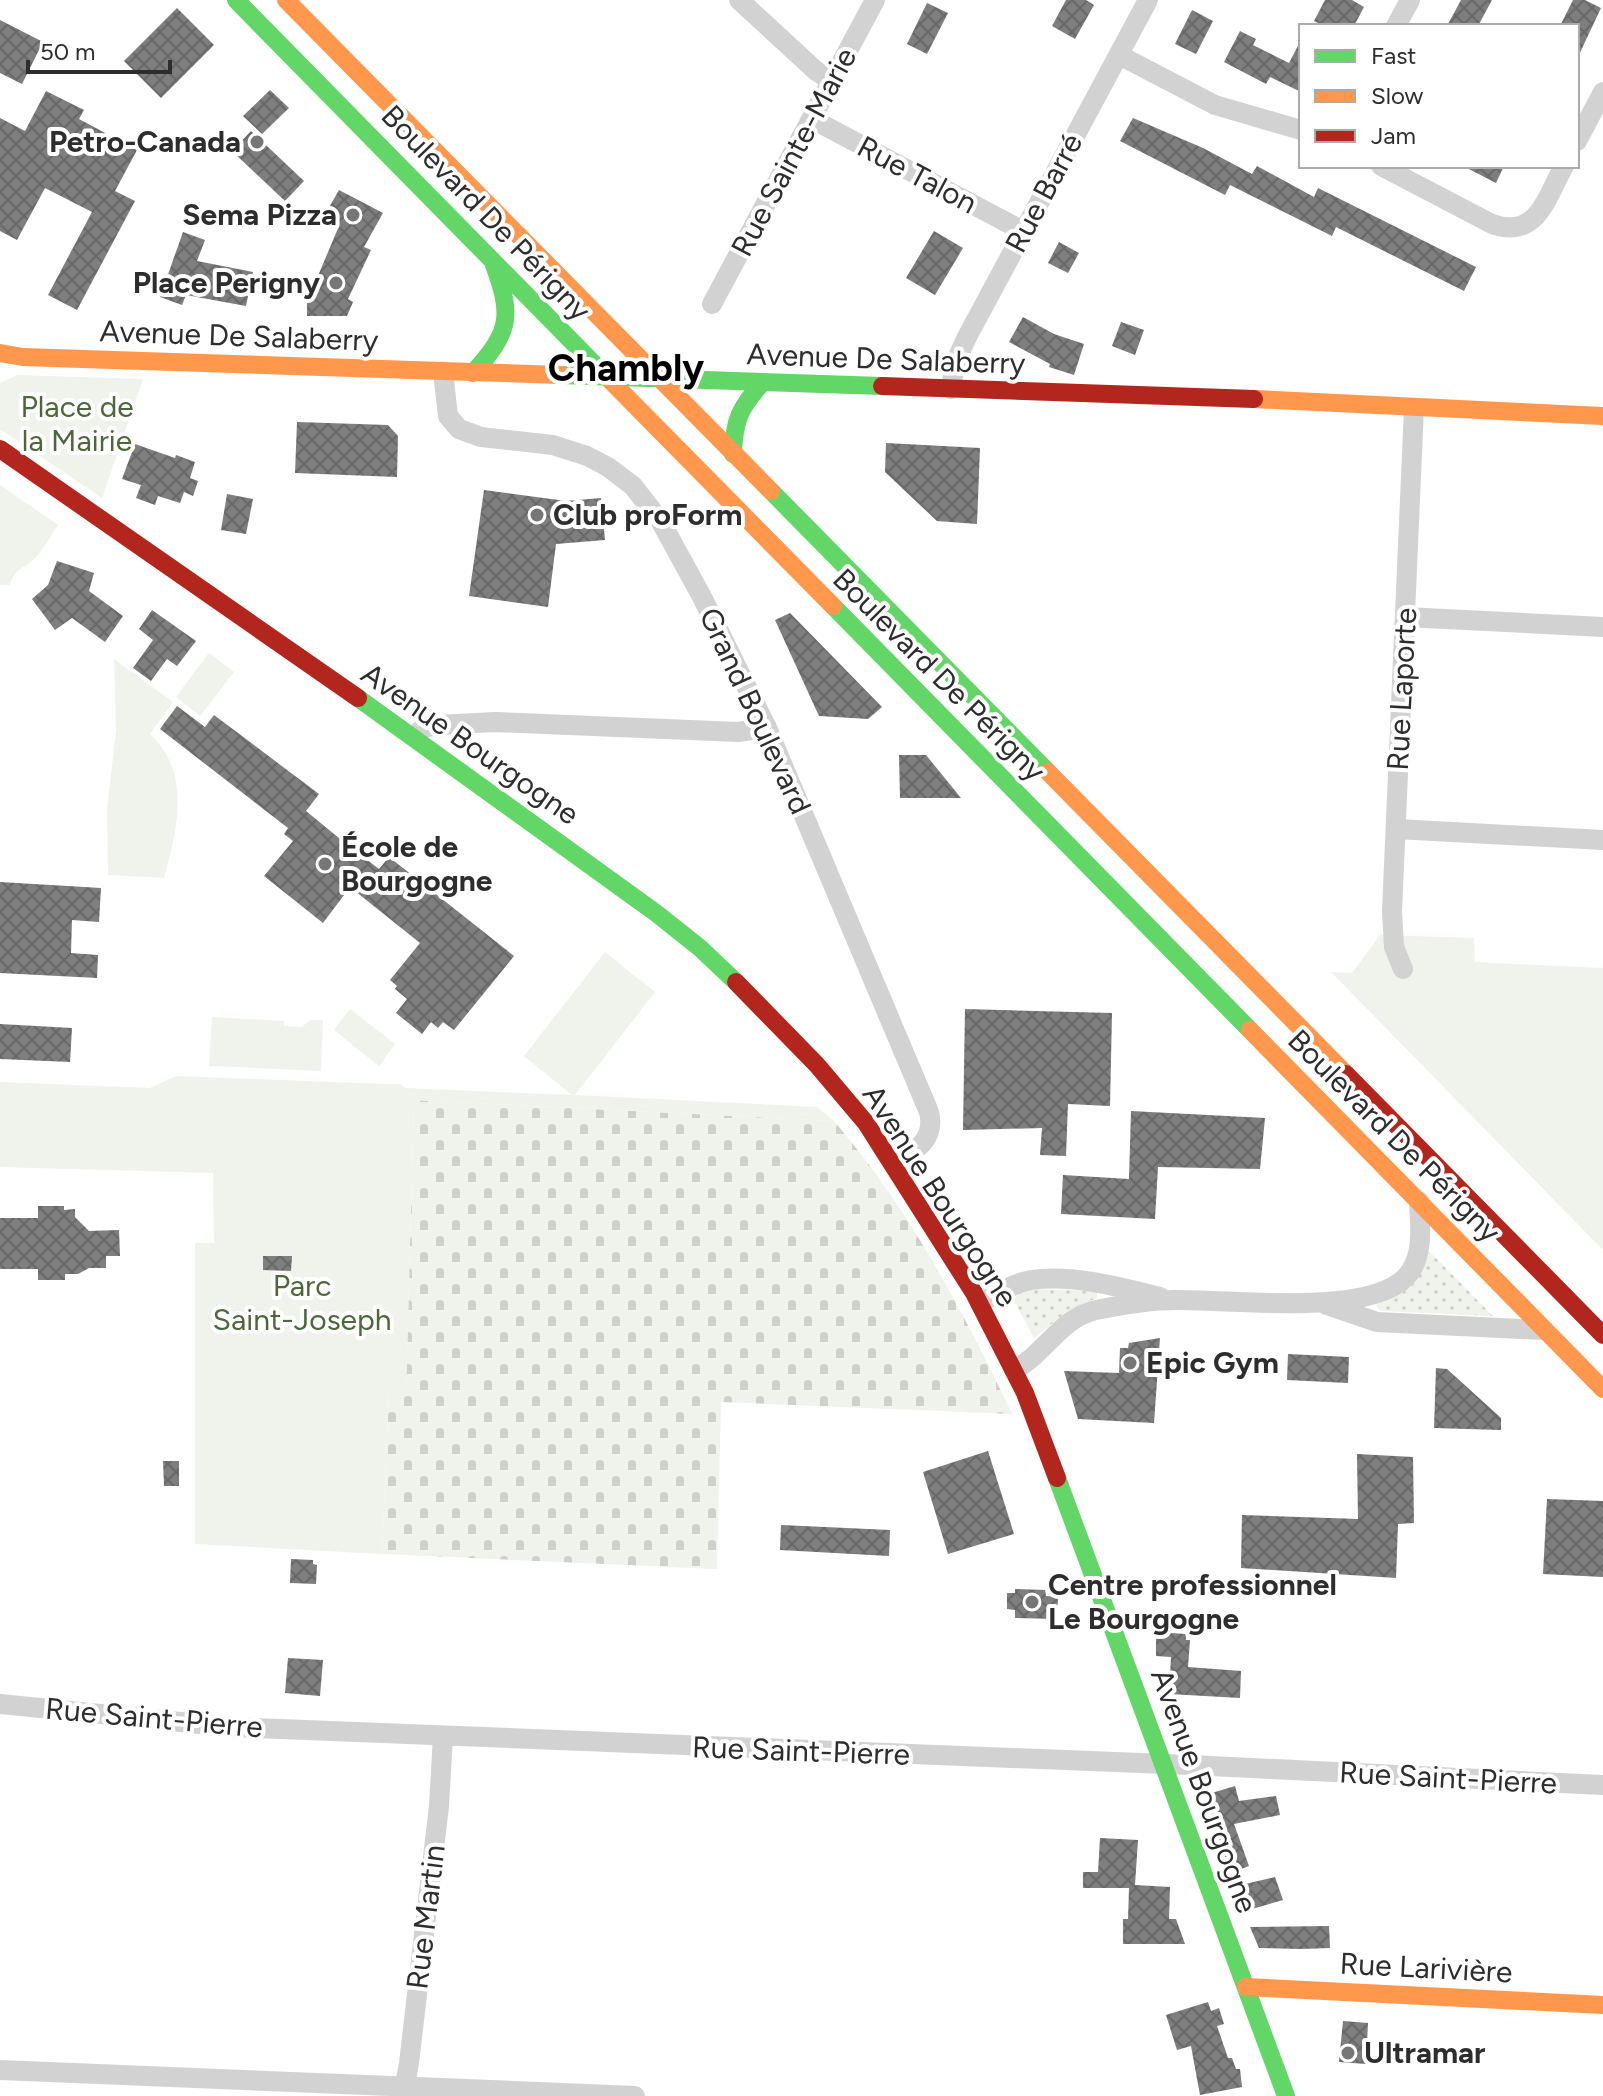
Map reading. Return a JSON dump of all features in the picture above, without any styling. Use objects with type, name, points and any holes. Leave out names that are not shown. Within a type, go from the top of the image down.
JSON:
[{"type":"street","name":"Boulevard De Périgny","points":[[236,0],[1603,1389]]},
{"type":"street","name":"Boulevard De Périgny","points":[[286,0],[1603,1335]]},
{"type":"street","points":[[739,0],[831,81]]},
{"type":"street","name":"Rue Sainte-Marie","points":[[712,304],[875,0]]},
{"type":"street","name":"Rue Barré","points":[[951,389],[955,363],[1148,0]]},
{"type":"street","points":[[1397,24],[1410,0]]},
{"type":"street","points":[[1119,55],[1215,105],[1299,129]]},
{"type":"street","points":[[1579,137],[1603,92]]},
{"type":"street","name":"Rue Talon","points":[[812,119],[1023,231]]},
{"type":"street","points":[[1385,168],[1492,224],[1511,229],[1524,226],[1535,218],[1563,168]]},
{"type":"street","points":[[473,373],[499,344],[507,327],[507,301],[492,261]]},
{"type":"street","name":"Avenue De Salaberry","points":[[0,353],[23,357],[951,389],[1603,416]]},
{"type":"street","name":"Avenue De Salaberry","points":[[0,363],[23,357]]},
{"type":"street","name":"Grand Boulevard","points":[[443,372],[446,411],[459,429],[474,436],[542,443],[575,451],[608,467],[639,492],[671,537],[767,728],[929,1112],[931,1126],[927,1139],[894,1164]]},
{"type":"street","points":[[733,454],[736,417],[763,382]]},
{"type":"street","name":"Rue Laporte","points":[[1403,969],[1394,947],[1392,923],[1414,408]]},
{"type":"street","name":"Avenue Bourgogne","points":[[0,449],[414,737],[602,872],[700,948],[817,1065],[866,1123],[980,1303],[1014,1370],[1047,1448],[1286,2096]]},
{"type":"street","points":[[1405,617],[1603,627]]},
{"type":"street","points":[[414,737],[423,728],[481,723],[535,722],[738,732],[767,728]]},
{"type":"street","points":[[1396,829],[1603,840]]},
{"type":"street","points":[[1014,1370],[1032,1359],[1061,1329],[1080,1315],[1099,1309],[1171,1300],[1323,1304],[1381,1292],[1404,1279],[1414,1265],[1419,1248],[1419,1201]]},
{"type":"street","points":[[980,1303],[1018,1284],[1038,1280],[1101,1283],[1171,1300]]},
{"type":"street","points":[[1323,1304],[1377,1322],[1546,1330]]},
{"type":"street","name":"Rue Saint-Pierre","points":[[0,1704],[230,1727],[1603,1785]]},
{"type":"street","name":"Rue Martin","points":[[404,2091],[438,1819],[443,1736]]},
{"type":"street","name":"Rue Larivière","points":[[1246,1987],[1603,2005]]},
{"type":"street","points":[[0,2070],[404,2091],[635,2096]]},
{"type":"green space","name":"Place de la Mairie","points":[[17,375],[143,379],[102,498],[0,429],[0,383]]},
{"type":"green space","points":[[0,485],[58,525],[35,558],[14,575],[10,585],[0,585]]},
{"type":"green space","points":[[209,653],[234,672],[200,716],[176,697]]},
{"type":"green space","points":[[114,659],[173,702],[150,734],[172,766],[178,803],[164,878],[108,875],[107,810],[116,731]]},
{"type":"green space","points":[[1380,935],[1474,938],[1475,962],[1603,968],[1603,1250],[1331,972],[1352,973]]},
{"type":"green space","name":"Parc Saint-Joseph","points":[[605,952],[655,992],[575,1095],[817,1107],[834,1121],[414,1100],[406,1391],[389,1391],[382,1554],[195,1544],[195,1243],[214,1243],[213,1173],[0,1167],[0,1082],[150,1088],[176,1076],[401,1084],[405,1088],[572,1095],[524,1056]]},
{"type":"green space","points":[[350,1009],[395,1044],[379,1066],[334,1030]]},
{"type":"green space","points":[[212,1017],[284,1021],[284,1026],[302,1027],[310,1020],[323,1020],[321,1071],[209,1066]]},
{"type":"green space","points":[[414,1100],[834,1121],[887,1189],[933,1262],[1012,1414],[721,1402],[717,1569],[382,1554],[389,1391],[406,1391]]},
{"type":"green space","points":[[1429,1252],[1493,1316],[1381,1311],[1376,1306],[1414,1281]]},
{"type":"green space","points":[[1028,1289],[1097,1291],[1097,1298],[1069,1310],[1034,1338],[1013,1299]]},
{"type":"building","points":[[1066,0],[1086,0],[1094,5],[1075,39],[1052,26]]},
{"type":"building","points":[[1325,0],[1352,0],[1364,7],[1355,24],[1320,24],[1314,21]]},
{"type":"building","points":[[1461,0],[1492,0],[1479,24],[1448,24]]},
{"type":"building","points":[[1573,0],[1585,0],[1601,8],[1579,55],[1579,24],[1561,24]]},
{"type":"building","points":[[927,3],[948,13],[927,54],[907,44]]},
{"type":"building","points":[[177,8],[214,45],[161,98],[124,61]]},
{"type":"building","points":[[1192,10],[1213,21],[1196,54],[1175,44]]},
{"type":"building","points":[[0,20],[43,42],[22,84],[0,73]]},
{"type":"building","points":[[1240,31],[1256,39],[1253,45],[1289,63],[1299,44],[1299,91],[1270,77],[1266,84],[1224,62]]},
{"type":"building","points":[[270,90],[289,108],[262,134],[243,116]]},
{"type":"building","points":[[46,91],[84,110],[79,119],[137,150],[115,191],[135,201],[77,310],[48,295],[92,212],[45,188],[17,240],[0,231],[0,118],[25,131]]},
{"type":"building","points":[[1133,118],[1203,148],[1252,174],[1257,166],[1314,197],[1318,188],[1476,267],[1464,291],[1336,227],[1332,236],[1230,185],[1225,195],[1120,141]]},
{"type":"building","points":[[251,131],[304,181],[285,201],[232,151]]},
{"type":"building","points":[[1467,168],[1503,168],[1496,183]]},
{"type":"building","name":"Place Perigny","points":[[339,190],[383,213],[364,247],[371,250],[348,299],[353,302],[347,316],[307,316],[307,302],[339,226],[323,218]]},
{"type":"building","points":[[934,231],[963,248],[935,295],[906,278]]},
{"type":"building","points":[[183,232],[205,240],[197,261],[253,272],[246,306],[186,295],[182,305],[160,297]]},
{"type":"building","points":[[1059,242],[1079,253],[1068,273],[1048,263]]},
{"type":"building","points":[[1023,317],[1054,334],[1084,344],[1074,375],[1049,367],[1050,364],[1009,342]]},
{"type":"building","points":[[1121,322],[1144,330],[1135,355],[1112,346]]},
{"type":"building","points":[[297,422],[388,425],[398,436],[397,477],[295,473]]},
{"type":"building","points":[[886,443],[980,448],[977,524],[937,521],[885,472]]},
{"type":"building","points":[[135,444],[195,462],[190,478],[198,481],[193,496],[184,492],[180,503],[158,496],[155,505],[136,498],[141,485],[122,479]]},
{"type":"building","points":[[484,490],[566,501],[601,498],[605,540],[556,544],[548,607],[469,596]]},
{"type":"building","points":[[227,494],[253,499],[246,534],[221,530]]},
{"type":"building","points":[[57,561],[94,573],[89,591],[123,616],[105,642],[72,618],[55,630],[32,599],[48,585]]},
{"type":"building","points":[[152,610],[196,641],[177,666],[167,659],[151,681],[133,668],[153,640],[139,629]]},
{"type":"building","points":[[790,613],[882,707],[868,719],[819,716],[775,620]]},
{"type":"building","points":[[177,706],[205,727],[214,715],[319,794],[306,811],[345,843],[379,869],[389,857],[514,956],[454,1030],[443,1022],[438,1028],[431,1022],[422,1034],[396,1013],[407,999],[390,980],[420,943],[350,887],[323,923],[264,876],[293,841],[284,834],[288,828],[160,729]]},
{"type":"building","points":[[899,755],[926,755],[961,798],[900,798]]},
{"type":"building","points":[[0,882],[101,888],[99,922],[72,920],[71,953],[98,955],[97,978],[0,973]]},
{"type":"building","points":[[965,1009],[1112,1013],[1110,1106],[1068,1104],[1066,1156],[1040,1155],[1042,1128],[963,1130]]},
{"type":"building","points":[[0,1024],[72,1028],[70,1062],[0,1059]]},
{"type":"building","points":[[1131,1111],[1265,1118],[1260,1169],[1158,1167],[1155,1219],[1061,1214],[1063,1175],[1129,1179]]},
{"type":"building","points":[[38,1206],[75,1209],[75,1217],[89,1231],[119,1230],[120,1256],[106,1256],[106,1268],[89,1268],[78,1274],[65,1274],[65,1280],[38,1280],[38,1269],[0,1269],[0,1218],[38,1218]]},
{"type":"building","points":[[263,1256],[292,1256],[291,1271],[263,1270]]},
{"type":"building","points":[[1160,1338],[1154,1423],[1078,1419],[1064,1371],[1119,1373],[1120,1348],[1128,1348],[1129,1343]]},
{"type":"building","points":[[1288,1354],[1349,1357],[1348,1383],[1287,1380]]},
{"type":"building","points":[[1436,1368],[1447,1369],[1501,1418],[1501,1430],[1434,1428]]},
{"type":"building","points":[[988,1451],[1014,1534],[948,1554],[923,1472]]},
{"type":"building","points":[[1357,1454],[1413,1457],[1414,1523],[1398,1524],[1396,1578],[1241,1568],[1242,1515],[1358,1519]]},
{"type":"building","points":[[163,1461],[179,1461],[179,1486],[164,1486]]},
{"type":"building","points":[[1547,1499],[1603,1501],[1603,1577],[1543,1574]]},
{"type":"building","points":[[781,1525],[890,1530],[889,1556],[780,1550]]},
{"type":"building","points":[[291,1559],[313,1560],[313,1564],[317,1565],[316,1584],[290,1583]]},
{"type":"building","name":"Centre professionnel Le Bourgogne","points":[[1015,1589],[1045,1590],[1046,1596],[1058,1597],[1057,1619],[1015,1618],[1015,1610],[1007,1609],[1007,1593],[1015,1593]]},
{"type":"building","points":[[1156,1632],[1186,1634],[1186,1640],[1190,1640],[1188,1667],[1241,1671],[1240,1698],[1169,1694],[1171,1657],[1156,1656]]},
{"type":"building","points":[[288,1658],[323,1660],[320,1696],[285,1693]]},
{"type":"building","points":[[1235,1786],[1239,1801],[1276,1796],[1280,1815],[1234,1824],[1249,1866],[1234,1872],[1228,1856],[1225,1857],[1205,1795]]},
{"type":"building","points":[[1100,1838],[1138,1840],[1135,1885],[1170,1887],[1169,1919],[1176,1919],[1185,1944],[1123,1944],[1123,1919],[1128,1919],[1129,1888],[1083,1888],[1083,1872],[1098,1872]]},
{"type":"building","points":[[1275,1877],[1283,1900],[1252,1909],[1245,1884]]},
{"type":"building","points":[[1329,1926],[1330,1948],[1301,1949],[1259,1948],[1250,1927]]},
{"type":"building","points":[[1208,2002],[1211,2011],[1219,2008],[1224,2024],[1217,2026],[1228,2058],[1232,2058],[1236,2069],[1240,2069],[1242,2087],[1200,2095],[1191,2046],[1177,2050],[1166,2015]]},
{"type":"building","points":[[1343,2021],[1368,2023],[1366,2064],[1339,2062]]},
{"type":"traffic: fast","points":[[236,0],[604,374]]},
{"type":"traffic: fast","points":[[473,373],[495,346],[504,323],[504,298],[494,265]]},
{"type":"traffic: fast","points":[[561,375],[882,386]]},
{"type":"traffic: fast","points":[[733,454],[740,415],[763,382]]},
{"type":"traffic: fast","points":[[771,491],[1048,772]]},
{"type":"traffic: fast","points":[[833,606],[1250,1030]]},
{"type":"traffic: fast","points":[[358,698],[656,913],[736,982]]},
{"type":"traffic: fast","points":[[1057,1478],[1286,2096]]},
{"type":"traffic: slow","points":[[286,0],[771,491]]},
{"type":"traffic: slow","points":[[0,353],[23,357],[561,375]]},
{"type":"traffic: slow","points":[[604,374],[833,606]]},
{"type":"traffic: slow","points":[[1254,399],[1603,416]]},
{"type":"traffic: slow","points":[[1048,772],[1346,1074]]},
{"type":"traffic: slow","points":[[1250,1030],[1603,1389]]},
{"type":"traffic: slow","points":[[1246,1987],[1603,2005]]},
{"type":"traffic: jam","points":[[882,386],[1254,399]]},
{"type":"traffic: jam","points":[[0,449],[358,698]]},
{"type":"traffic: jam","points":[[736,982],[817,1065],[866,1123],[974,1293],[1025,1393],[1057,1478]]},
{"type":"traffic: jam","points":[[1346,1074],[1603,1335]]},
{"type":"place","name":"Petro-Canada","points":[[257,142]]},
{"type":"place","name":"Sema Pizza","points":[[353,215]]},
{"type":"place","name":"Place Perigny","points":[[336,283]]},
{"type":"place","name":"Club proForm","points":[[537,515]]},
{"type":"place","name":"École de Bourgogne","points":[[325,864]]},
{"type":"place","name":"Epic Gym","points":[[1130,1363]]},
{"type":"place","name":"Centre professionnel Le Bourgogne","points":[[1032,1602]]},
{"type":"place","name":"Ultramar","points":[[1348,2053]]},
{"type":"district","name":"Chambly","points":[[626,368]]}]
